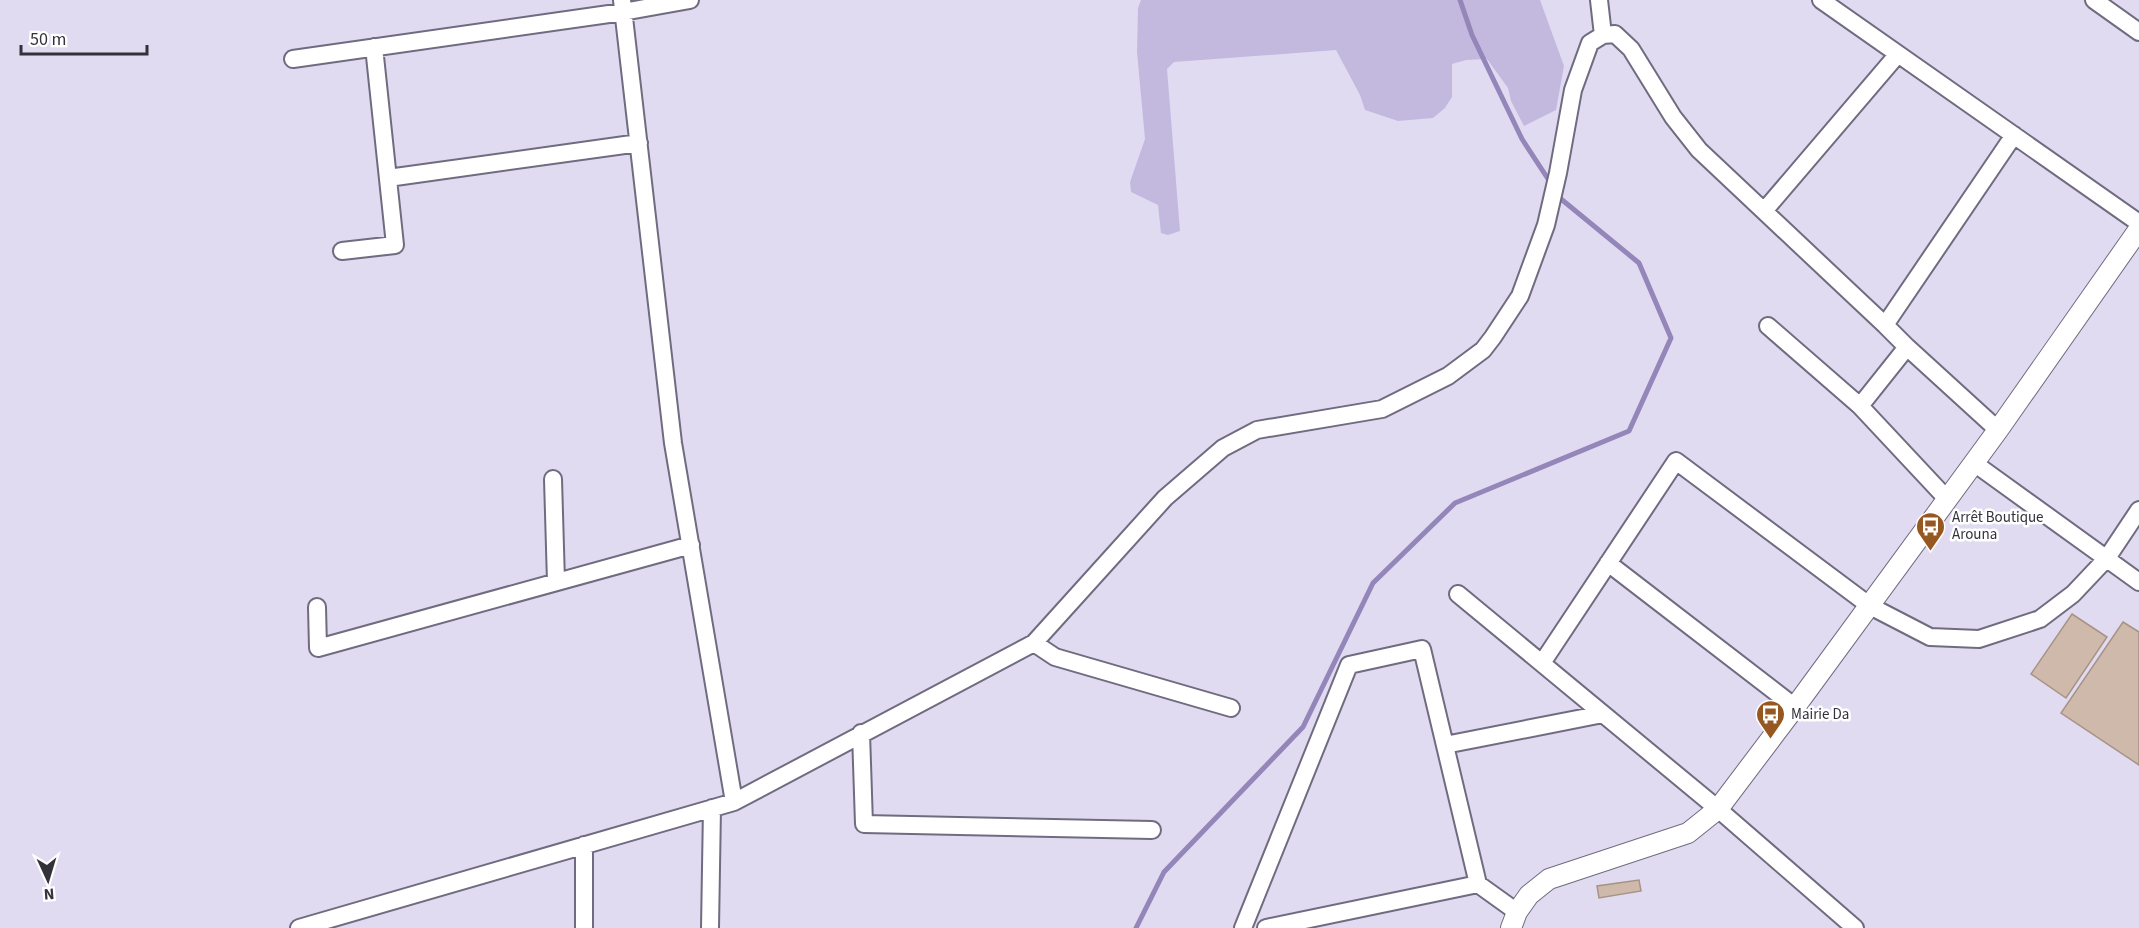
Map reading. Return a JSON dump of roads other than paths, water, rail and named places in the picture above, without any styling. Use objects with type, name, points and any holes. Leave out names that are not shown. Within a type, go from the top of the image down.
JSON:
[{"type":"street","points":[[293,59],[622,6],[690,0]]},
{"type":"street","points":[[1599,0],[1603,34]]},
{"type":"street","points":[[1821,0],[2139,223]]},
{"type":"street","points":[[2094,0],[2139,32]]},
{"type":"street","points":[[622,6],[673,443],[734,802]]},
{"type":"street","points":[[308,927],[734,802],[1034,643],[1166,498],[1223,448],[1257,430],[1382,409],[1448,376],[1483,350],[1520,296],[1546,225],[1573,90],[1590,44],[1603,34],[1615,34],[1631,49],[1673,117],[1699,150],[1906,347],[1998,430]]},
{"type":"street","points":[[342,251],[395,245],[375,47]]},
{"type":"street","points":[[1764,211],[1898,54]]},
{"type":"street","points":[[1885,325],[2014,135]]},
{"type":"street","points":[[388,178],[639,143]]},
{"type":"street","points":[[1243,928],[1349,665],[1422,649],[1478,884],[1514,920],[1529,896],[1549,879],[1688,833],[1718,809],[1795,707],[1998,430],[2139,229]]},
{"type":"street","points":[[1768,326],[1860,406],[1947,499]]},
{"type":"street","points":[[1860,406],[1906,347]]},
{"type":"street","points":[[1542,663],[1676,461],[1870,606],[1930,637],[1979,639],[2040,619],[2073,594],[2107,558],[2139,510]]},
{"type":"street","points":[[1974,463],[2139,582]]},
{"type":"street","points":[[553,479],[556,582]]},
{"type":"street","points":[[317,607],[318,648],[691,545]]},
{"type":"street","points":[[1608,563],[1795,707]]},
{"type":"street","points":[[1458,594],[1718,809],[1855,928]]},
{"type":"street","points":[[1034,643],[1055,657],[1232,708]]},
{"type":"street","points":[[1445,746],[1603,714]]},
{"type":"street","points":[[861,733],[864,824],[1152,830]]},
{"type":"street","points":[[710,928],[712,808]]},
{"type":"street","points":[[584,845],[584,928]]},
{"type":"street","points":[[1266,928],[1478,884]]},
{"type":"waterway","points":[[1460,0],[1472,35],[1522,139],[1552,185]]},
{"type":"waterway","points":[[1136,928],[1164,872],[1303,727],[1373,583],[1455,503],[1629,431],[1671,338],[1639,263],[1561,199],[1557,192]]},
{"type":"place","name":"Arrêt Boutique Arouna","points":[[1931,552]]},
{"type":"place","name":"Mairie Da","points":[[1770,740]]}]
